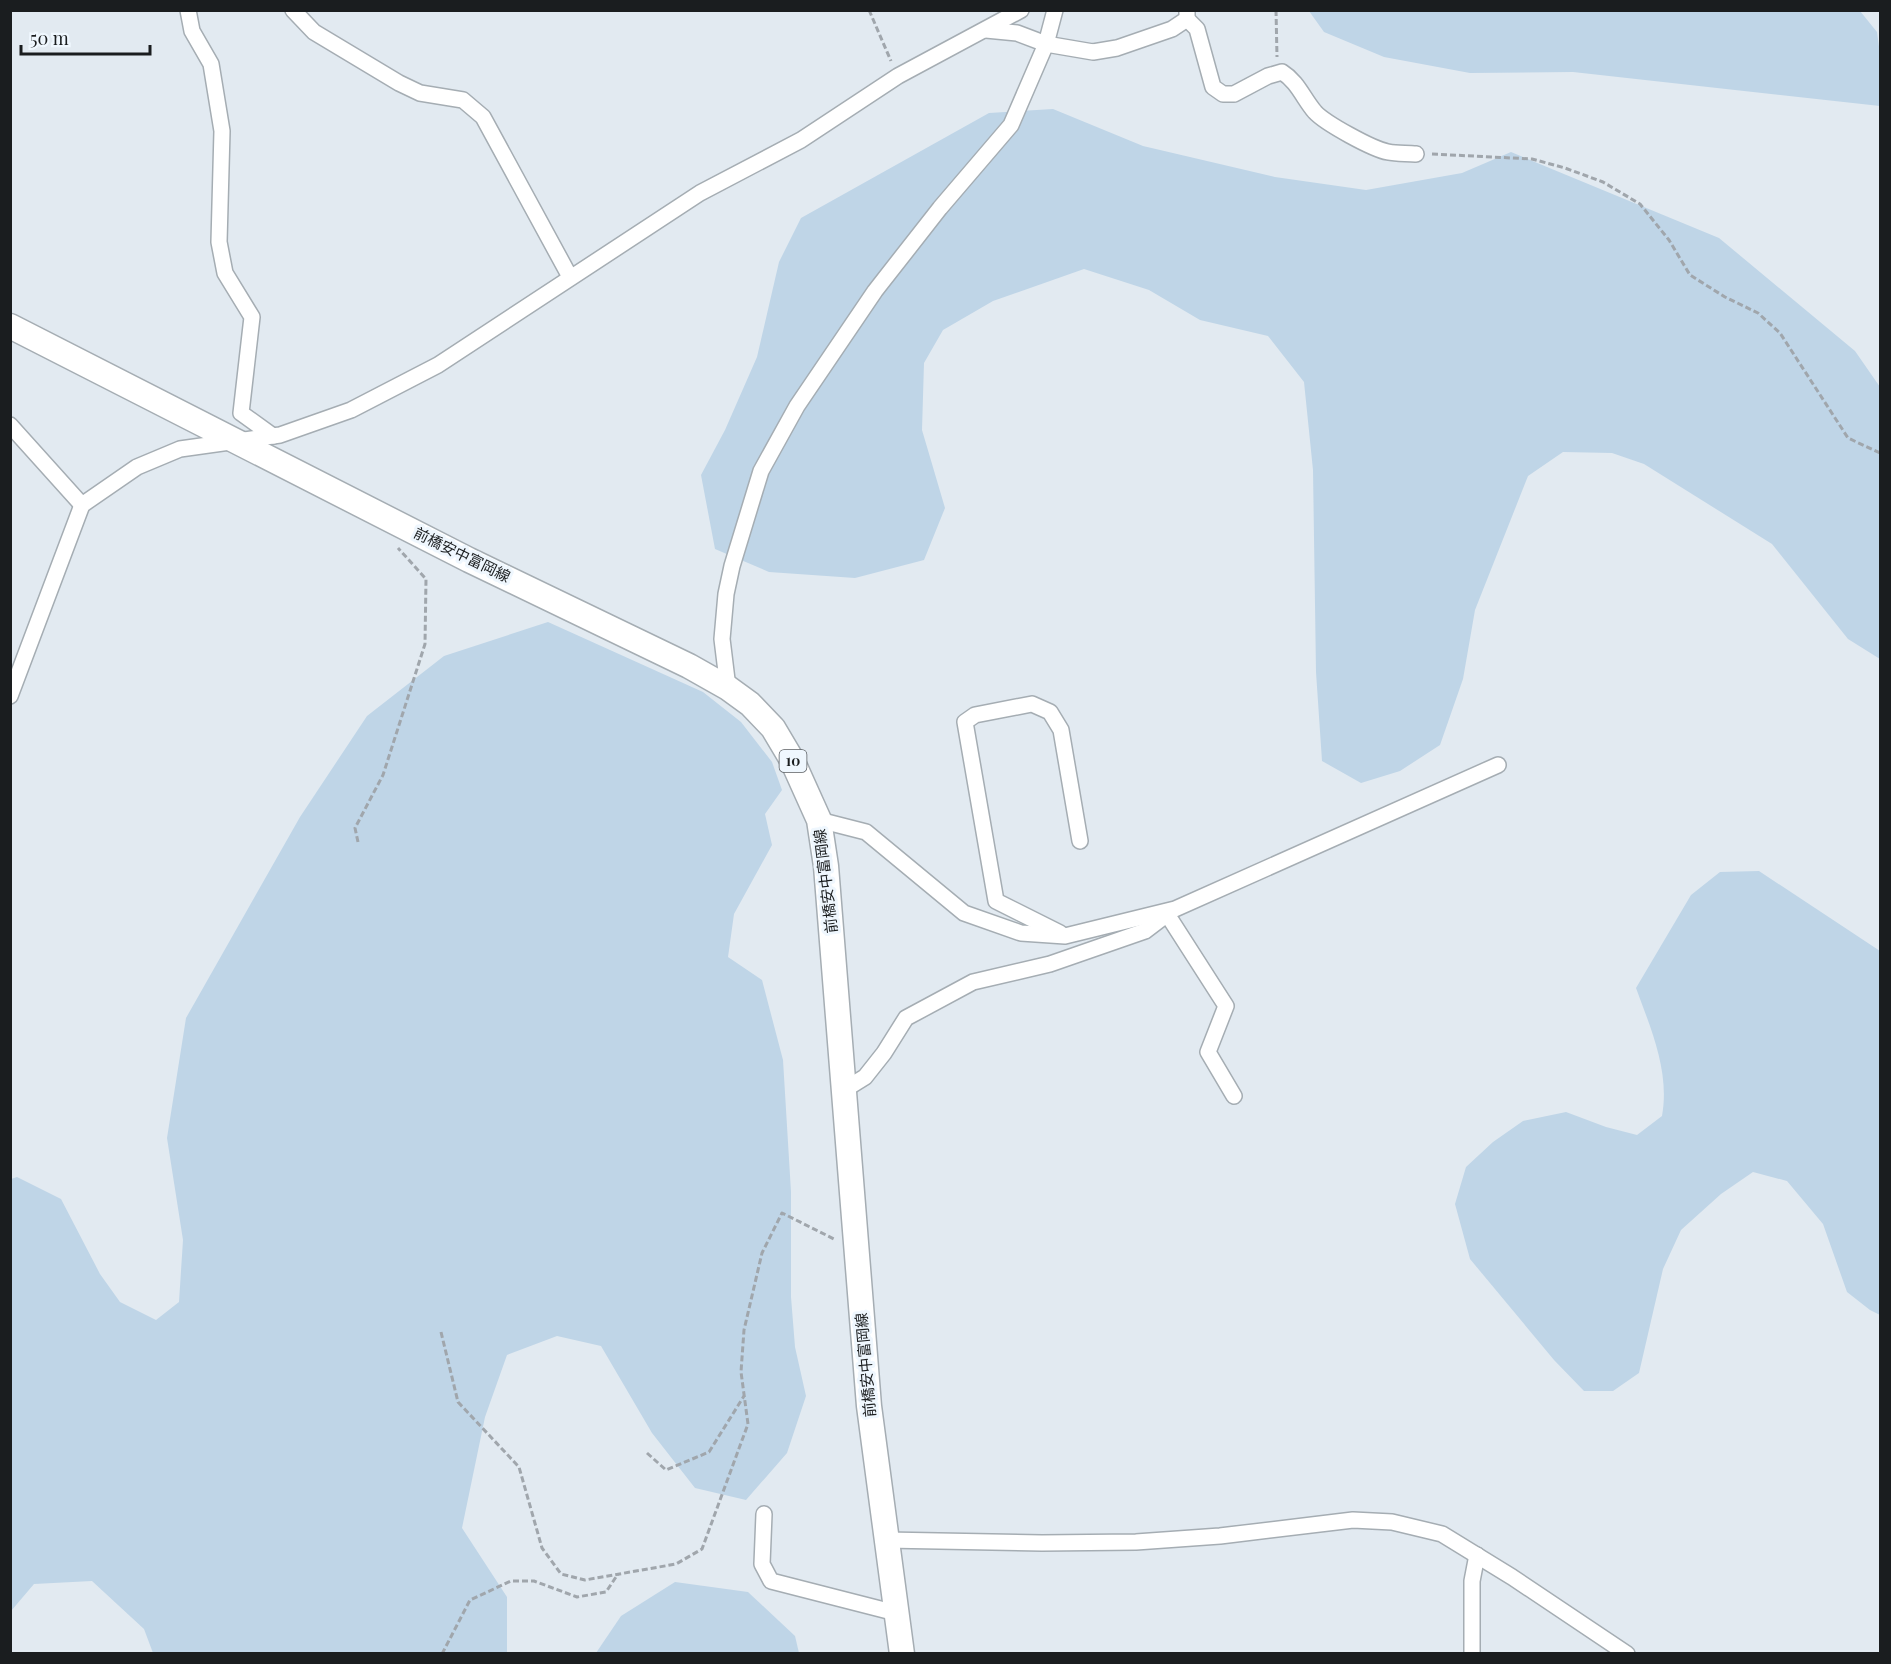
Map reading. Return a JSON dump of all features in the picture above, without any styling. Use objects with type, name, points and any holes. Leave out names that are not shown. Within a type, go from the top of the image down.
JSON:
[{"type":"main road","name":"前橋安中富岡線","points":[[10,326],[469,560],[689,666],[728,688],[750,704],[773,728],[792,760],[819,820],[826,866],[869,1406],[902,1653]]},
{"type":"street","points":[[188,10],[192,31],[211,64],[222,131],[219,242],[225,273],[252,317],[241,413],[273,436]]},
{"type":"street","points":[[294,10],[314,32],[399,83],[420,93],[463,100],[483,117],[570,277]]},
{"type":"street","points":[[11,693],[82,505],[137,467],[180,449],[273,436],[351,410],[438,365],[700,193],[801,140],[898,76],[1022,10]]},
{"type":"street","points":[[728,688],[722,639],[726,594],[732,566],[761,471],[797,406],[875,291],[940,208],[1011,125],[1046,44],[1055,10]]},
{"type":"street","points":[[986,30],[1017,33],[1046,44],[1093,52],[1117,48],[1172,29],[1187,15],[1197,29],[1213,87],[1223,94],[1234,94],[1268,76],[1282,72],[1292,78],[1316,113],[1337,127],[1370,146],[1389,153],[1416,153]]},
{"type":"street","points":[[10,425],[82,505]]},
{"type":"street","points":[[1065,936],[996,901],[965,722],[975,715],[1032,704],[1050,712],[1061,730],[1080,841]]},
{"type":"street","points":[[819,820],[866,832],[964,913],[1021,933],[1065,936],[1171,911],[1498,765]]},
{"type":"street","points":[[844,1090],[865,1077],[884,1053],[906,1018],[973,982],[1050,964],[1145,931],[1171,911]]},
{"type":"street","points":[[1171,911],[1226,1006],[1208,1052],[1234,1096]]},
{"type":"street","points":[[764,1514],[762,1564],[771,1581],[896,1614]]},
{"type":"street","points":[[886,1540],[1136,1542],[1220,1536],[1353,1520],[1392,1522],[1442,1534],[1478,1555],[1627,1653]]},
{"type":"street","points":[[1472,1653],[1472,1581],[1478,1555]]},
{"type":"path","points":[[869,10],[898,76]]},
{"type":"path","points":[[1276,10],[1277,58],[1282,72]]},
{"type":"path","points":[[1416,153],[1532,159],[1603,182],[1640,204],[1669,240],[1690,275],[1725,297],[1758,313],[1780,333],[1848,438],[1881,453]]},
{"type":"path","points":[[358,842],[354,828],[383,775],[425,644],[426,579],[396,546]]},
{"type":"path","points":[[441,1332],[458,1402],[519,1467],[542,1548],[561,1574],[585,1580],[675,1564],[702,1549],[748,1424],[741,1372],[744,1330],[762,1253],[782,1213],[856,1250]]},
{"type":"path","points":[[647,1453],[666,1470],[709,1452],[744,1396]]},
{"type":"path","points":[[442,1653],[470,1600],[511,1581],[534,1581],[576,1597],[606,1592],[618,1574]]},
{"type":"shaded area","points":[[1309,11],[1860,11],[1877,32],[1880,54],[1880,106],[1573,72],[1470,73],[1384,57],[1324,32]]},
{"type":"shaded area","points":[[1053,109],[1143,146],[1275,177],[1366,190],[1462,173],[1511,152],[1719,238],[1855,351],[1880,387],[1880,659],[1848,639],[1772,544],[1644,464],[1612,453],[1563,452],[1528,476],[1475,610],[1463,679],[1440,745],[1400,771],[1361,783],[1322,761],[1316,672],[1313,470],[1304,382],[1268,336],[1200,320],[1149,290],[1084,269],[993,301],[943,330],[924,363],[922,430],[945,508],[924,560],[855,578],[769,572],[715,549],[701,475],[725,430],[757,357],[779,262],[801,218],[989,113]]},
{"type":"shaded area","points":[[548,622],[703,692],[741,722],[772,762],[782,790],[765,814],[772,845],[734,914],[728,957],[762,980],[783,1060],[791,1192],[791,1297],[795,1347],[806,1396],[787,1453],[746,1500],[695,1488],[652,1433],[601,1346],[557,1336],[507,1355],[485,1417],[462,1528],[507,1597],[507,1653],[153,1653],[144,1629],[92,1581],[34,1584],[11,1611],[11,1179],[17,1177],[61,1199],[100,1274],[120,1302],[156,1320],[179,1302],[183,1240],[167,1138],[186,1018],[300,817],[367,716],[444,656]]},
{"type":"shaded area","points":[[1759,871],[1880,951],[1880,1315],[1847,1292],[1823,1224],[1787,1181],[1753,1172],[1721,1194],[1681,1230],[1663,1269],[1639,1373],[1613,1391],[1584,1391],[1554,1360],[1470,1259],[1455,1204],[1466,1167],[1493,1142],[1523,1121],[1566,1112],[1606,1127],[1637,1135],[1662,1116],[1663,1083],[1658,1051],[1636,988],[1691,895],[1720,872]]},
{"type":"shaded area","points":[[675,1582],[748,1592],[795,1636],[799,1653],[596,1653],[621,1616]]}]
